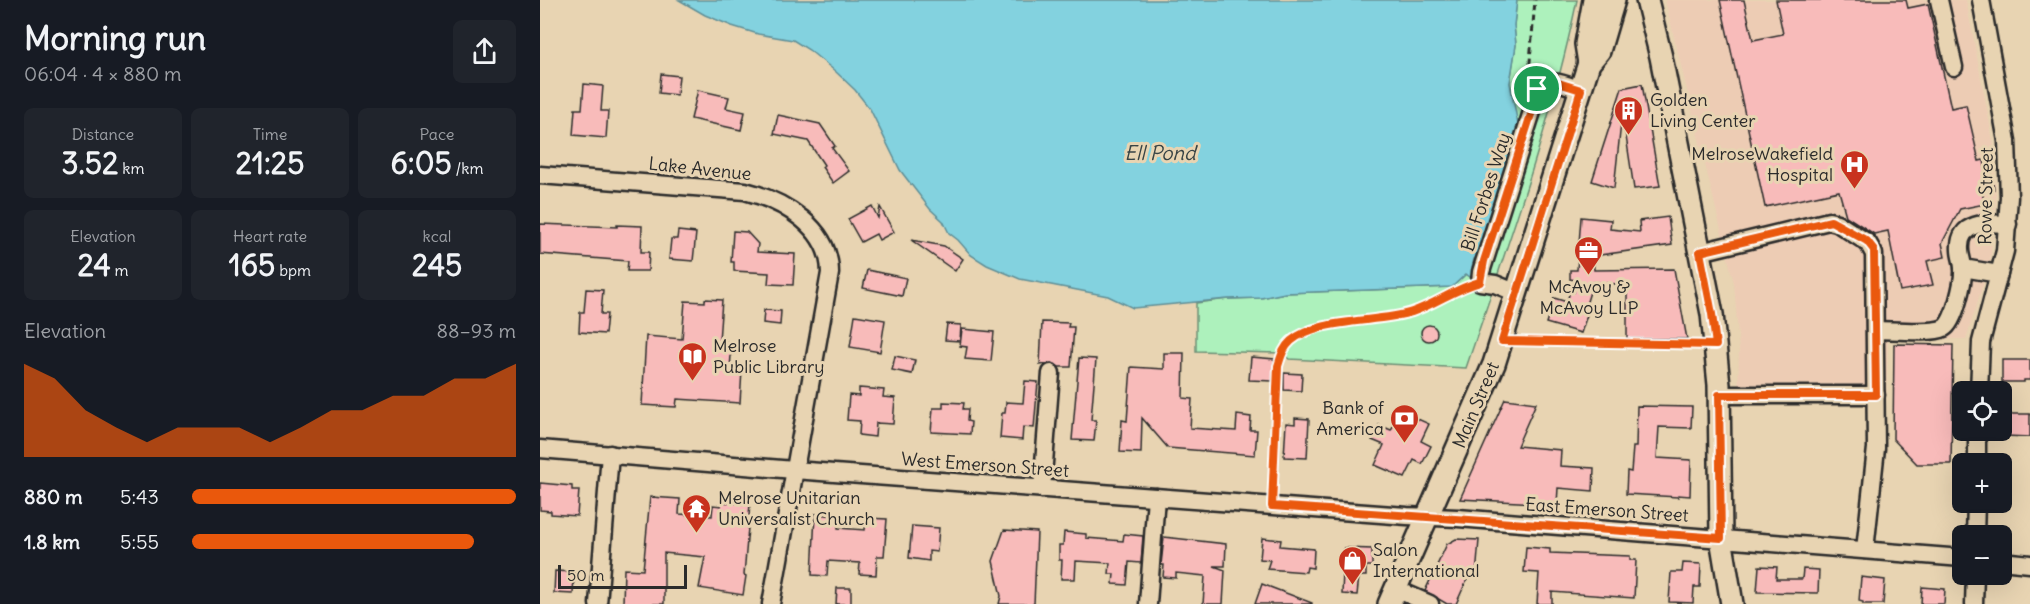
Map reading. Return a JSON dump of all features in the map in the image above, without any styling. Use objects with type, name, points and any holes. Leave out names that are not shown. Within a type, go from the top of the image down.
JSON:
[{"type":"main road","name":"Main Street","points":[[1589,63],[1586,44],[1594,0]]},
{"type":"main road","name":"Main Street","points":[[1393,596],[1494,364],[1589,63],[1599,51],[1614,0]]},
{"type":"main road","points":[[1647,0],[1661,57],[1712,314],[1719,395],[1721,538],[1732,604]]},
{"type":"street","points":[[1940,0],[1954,67]]},
{"type":"street","name":"Rowe Street","points":[[1979,381],[1981,342],[2006,243],[2009,174],[2007,141],[1981,0]]},
{"type":"street","points":[[1537,89],[1552,81],[1581,90]]},
{"type":"street","name":"Bill Forbes Way","points":[[1480,282],[1484,261],[1536,99],[1537,89]]},
{"type":"street","name":"Lake Avenue","points":[[540,175],[745,191],[768,198],[799,215],[818,237],[827,253],[830,273],[771,604]]},
{"type":"street","points":[[1700,252],[1834,222],[1871,245],[1874,254],[1876,330],[1876,448],[1865,550]]},
{"type":"street","points":[[1876,330],[1934,331],[1945,327],[1953,318],[1963,268],[1960,245],[1968,229],[1981,223],[2008,224]]},
{"type":"street","points":[[1963,268],[1999,274]]},
{"type":"street","points":[[1480,282],[1495,284],[1517,293]]},
{"type":"street","points":[[1042,489],[1051,373]]},
{"type":"street","points":[[1719,395],[1876,395]]},
{"type":"street","name":"West Emerson Street","points":[[540,449],[1428,517]]},
{"type":"street","points":[[598,604],[610,454]]},
{"type":"street","points":[[1148,604],[1156,497]]},
{"type":"street","name":"East Emerson Street","points":[[1428,517],[1952,557]]},
{"type":"street","points":[[2012,562],[2030,564]]},
{"type":"street","points":[[1974,604],[1975,585]]},
{"type":"street","points":[[1393,596],[1430,604]]},
{"type":"path","points":[[1535,0],[1529,77],[1530,84],[1537,89]]},
{"type":"path","points":[[1272,506],[1278,366],[1282,353],[1289,343],[1299,335],[1318,328],[1413,312],[1480,282]]},
{"type":"path","points":[[1502,341],[1716,345]]},
{"type":"shaded area","name":"MelroseWakefield Hospital","points":[[1665,0],[1966,0],[1994,146],[1996,203],[1990,262],[1966,339],[1888,339],[1886,403],[1738,403],[1739,349],[1734,283]]},
{"type":"green space","points":[[1517,0],[1577,0],[1541,139],[1466,368],[1289,359],[1282,353],[1196,351],[1196,303],[1261,298],[1285,293],[1452,287],[1466,274],[1474,279],[1478,272],[1472,267],[1514,107],[1510,83],[1516,45],[1514,25]]},
{"type":"water","name":"Ell Pond","points":[[679,0],[1517,0],[1514,25],[1516,45],[1510,83],[1520,135],[1484,253],[1474,259],[1472,267],[1478,272],[1474,280],[1466,274],[1452,287],[1285,293],[1261,298],[1133,308],[1108,296],[1020,279],[987,265],[971,255],[949,233],[943,221],[930,209],[900,170],[870,109],[855,90],[835,71],[793,40],[758,34],[732,26],[705,15]]},
{"type":"building","points":[[1720,0],[1744,0],[1753,40],[1783,34],[1776,0],[1906,0],[1908,8],[1928,4],[1951,108],[1966,105],[1979,161],[1984,160],[1986,172],[1990,171],[1994,189],[1982,192],[1985,204],[1960,209],[1942,243],[1945,257],[1927,261],[1933,285],[1900,291],[1888,231],[1874,234],[1846,216],[1839,191],[1765,207]]},
{"type":"building","points":[[661,74],[679,76],[677,95],[659,93]]},
{"type":"building","points":[[584,84],[603,86],[601,111],[608,111],[606,138],[573,135],[575,109],[582,109]]},
{"type":"building","name":"Golden Living Center","points":[[1642,84],[1660,186],[1634,189],[1624,123],[1621,123],[1614,188],[1592,181],[1622,88]]},
{"type":"building","points":[[698,90],[729,97],[726,108],[745,112],[741,130],[691,119]]},
{"type":"building","points":[[778,115],[820,124],[835,146],[832,148],[849,171],[833,183],[808,141],[774,134]]},
{"type":"building","points":[[872,206],[878,218],[880,207],[894,232],[879,240],[876,234],[861,242],[848,219]]},
{"type":"building","points":[[1581,217],[1611,220],[1610,229],[1640,232],[1639,221],[1668,217],[1672,245],[1593,256],[1594,270],[1674,269],[1687,339],[1627,339],[1627,285],[1593,282],[1585,308],[1589,309],[1581,333],[1546,323],[1554,298],[1567,302],[1570,291],[1574,292],[1576,280],[1570,279],[1570,270],[1577,270]]},
{"type":"building","points":[[540,224],[642,226],[641,252],[649,252],[648,271],[627,271],[628,261],[540,254]]},
{"type":"building","points":[[678,231],[696,233],[693,261],[669,259],[671,239],[677,239]]},
{"type":"building","points":[[733,231],[747,232],[758,244],[757,252],[795,254],[793,285],[768,284],[769,273],[734,271],[734,262],[731,262]]},
{"type":"building","points":[[911,240],[944,246],[963,259],[955,271]]},
{"type":"building","points":[[867,270],[906,278],[902,296],[863,288]]},
{"type":"building","points":[[586,289],[603,290],[601,314],[607,314],[605,334],[579,332],[580,312],[584,312]]},
{"type":"building","name":"Melrose Public Library","points":[[705,299],[722,300],[719,341],[732,342],[730,369],[742,370],[740,403],[677,399],[676,407],[642,405],[646,336],[682,339],[685,301],[705,302]]},
{"type":"building","points":[[764,310],[781,311],[780,325],[763,323]]},
{"type":"building","points":[[855,315],[885,320],[880,352],[850,347]]},
{"type":"building","points":[[1042,322],[1069,323],[1068,327],[1074,327],[1071,367],[1059,367],[1051,363],[1040,365]]},
{"type":"building","points":[[947,324],[961,325],[960,341],[945,340]]},
{"type":"building","points":[[1426,325],[1432,325],[1437,333],[1435,339],[1426,341],[1421,336],[1421,330]]},
{"type":"building","points":[[962,329],[994,332],[991,361],[965,359],[967,347],[960,346]]},
{"type":"building","points":[[1894,344],[1953,345],[1951,464],[1917,464],[1893,439]]},
{"type":"building","points":[[1164,353],[1184,353],[1183,398],[1192,399],[1190,428],[1236,431],[1237,415],[1251,417],[1250,430],[1257,430],[1255,455],[1168,448],[1142,418],[1141,453],[1120,452],[1122,420],[1127,421],[1131,367],[1164,369]]},
{"type":"building","points":[[895,356],[915,360],[912,374],[892,370]]},
{"type":"building","points":[[1251,357],[1275,359],[1273,381],[1249,380]]},
{"type":"building","points":[[1079,358],[1096,359],[1091,420],[1096,420],[1094,441],[1072,440]]},
{"type":"building","points":[[2002,360],[2030,360],[2030,380],[2002,381]]},
{"type":"building","points":[[1284,373],[1302,374],[1301,391],[1284,390]]},
{"type":"building","points":[[1025,381],[1038,382],[1034,428],[1023,427],[1022,440],[1000,438],[1002,413],[1005,413],[1006,402],[1023,403]]},
{"type":"building","points":[[859,388],[884,390],[883,397],[895,398],[893,424],[876,423],[875,437],[859,435],[860,421],[847,420],[849,395],[859,396]]},
{"type":"building","points":[[1505,399],[1536,403],[1517,446],[1561,450],[1560,466],[1594,468],[1593,491],[1558,488],[1557,504],[1460,499]]},
{"type":"building","points":[[943,402],[964,403],[963,409],[968,409],[967,421],[971,422],[970,434],[931,432],[933,408],[943,408]]},
{"type":"building","points":[[1637,406],[1692,407],[1691,428],[1659,427],[1657,458],[1691,460],[1690,496],[1626,494],[1627,471],[1631,472],[1633,447],[1636,447]]},
{"type":"building","name":"Bank of America","points":[[1400,411],[1429,424],[1421,441],[1431,446],[1422,464],[1414,460],[1405,478],[1375,465],[1384,445],[1372,440],[1379,425],[1391,430]]},
{"type":"building","points":[[2012,414],[2030,414],[2030,437],[2012,436]]},
{"type":"building","points":[[1295,418],[1309,419],[1307,458],[1284,457],[1286,423],[1295,424]]},
{"type":"building","points":[[540,483],[572,486],[572,490],[579,490],[577,516],[551,514],[551,511],[540,510]]},
{"type":"building","name":"Melrose Unitarian Universalist Church","points":[[650,497],[680,499],[679,514],[712,516],[713,505],[721,506],[721,502],[750,504],[743,595],[699,588],[705,557],[664,553],[664,604],[623,604],[624,569],[643,570]]},
{"type":"building","points":[[815,514],[838,516],[838,528],[865,530],[866,518],[887,519],[884,556],[877,556],[876,575],[859,574],[860,563],[828,561],[827,576],[812,575]]},
{"type":"building","points":[[912,526],[939,528],[937,552],[929,551],[929,561],[909,558]]},
{"type":"building","points":[[1004,530],[1037,532],[1034,604],[999,604],[1001,596],[993,561]]},
{"type":"building","points":[[1064,532],[1086,534],[1086,538],[1123,541],[1124,534],[1143,536],[1141,563],[1129,562],[1127,585],[1113,584],[1114,574],[1109,574],[1110,563],[1076,561],[1075,579],[1061,579],[1062,560],[1059,560],[1059,545],[1063,545]]},
{"type":"building","points":[[1164,537],[1226,544],[1225,566],[1214,566],[1225,570],[1223,604],[1203,604],[1205,576],[1176,573],[1176,578],[1163,577],[1164,565],[1161,565]]},
{"type":"building","points":[[1262,538],[1281,540],[1280,546],[1314,549],[1313,568],[1307,567],[1306,572],[1267,569],[1270,560],[1260,559]]},
{"type":"building","points":[[1456,539],[1479,540],[1476,576],[1469,575],[1456,604],[1447,604],[1425,591],[1447,544]]},
{"type":"building","points":[[1526,547],[1550,549],[1550,553],[1630,556],[1630,560],[1636,560],[1634,598],[1552,592],[1552,604],[1537,604],[1539,573],[1524,572]]},
{"type":"building","points":[[1344,548],[1372,549],[1372,566],[1366,566],[1366,576],[1359,576],[1357,595],[1342,594]]},
{"type":"building","points":[[1683,563],[1701,564],[1700,587],[1694,587],[1693,603],[1669,602],[1671,572],[1682,572]]},
{"type":"building","points":[[1759,566],[1777,567],[1776,579],[1802,579],[1803,569],[1819,570],[1818,593],[1757,592]]},
{"type":"building","points":[[555,571],[574,572],[573,594],[554,593]]},
{"type":"building","points":[[1861,577],[1885,580],[1883,604],[1863,604],[1859,601]]},
{"type":"building","points":[[1262,584],[1312,603],[1312,604],[1255,604]]},
{"type":"building","points":[[1922,587],[1945,589],[1944,604],[1921,604]]},
{"type":"building","points":[[837,588],[851,588],[851,604],[836,604]]},
{"type":"place","name":"Golden Living Center","points":[[1629,136]]},
{"type":"place","name":"MelroseWakefield Hospital","points":[[1854,190]]},
{"type":"place","name":"McAvoy & McAvoy LLP","points":[[1589,276]]},
{"type":"place","name":"Melrose Public Library","points":[[692,382]]},
{"type":"place","name":"Bank of America","points":[[1405,444]]},
{"type":"place","name":"Melrose Unitarian Universalist Church","points":[[697,534]]},
{"type":"place","name":"Salon International","points":[[1352,586]]},
{"type":"route","points":[[1552,81],[1581,90],[1502,341],[1716,345],[1700,252],[1831,221],[1867,241],[1874,250],[1876,395],[1719,395],[1721,538],[1272,506],[1278,366],[1282,353],[1299,335],[1318,328],[1402,315],[1424,308],[1467,286],[1480,282],[1484,261],[1536,99],[1537,89],[1552,81]]}]
